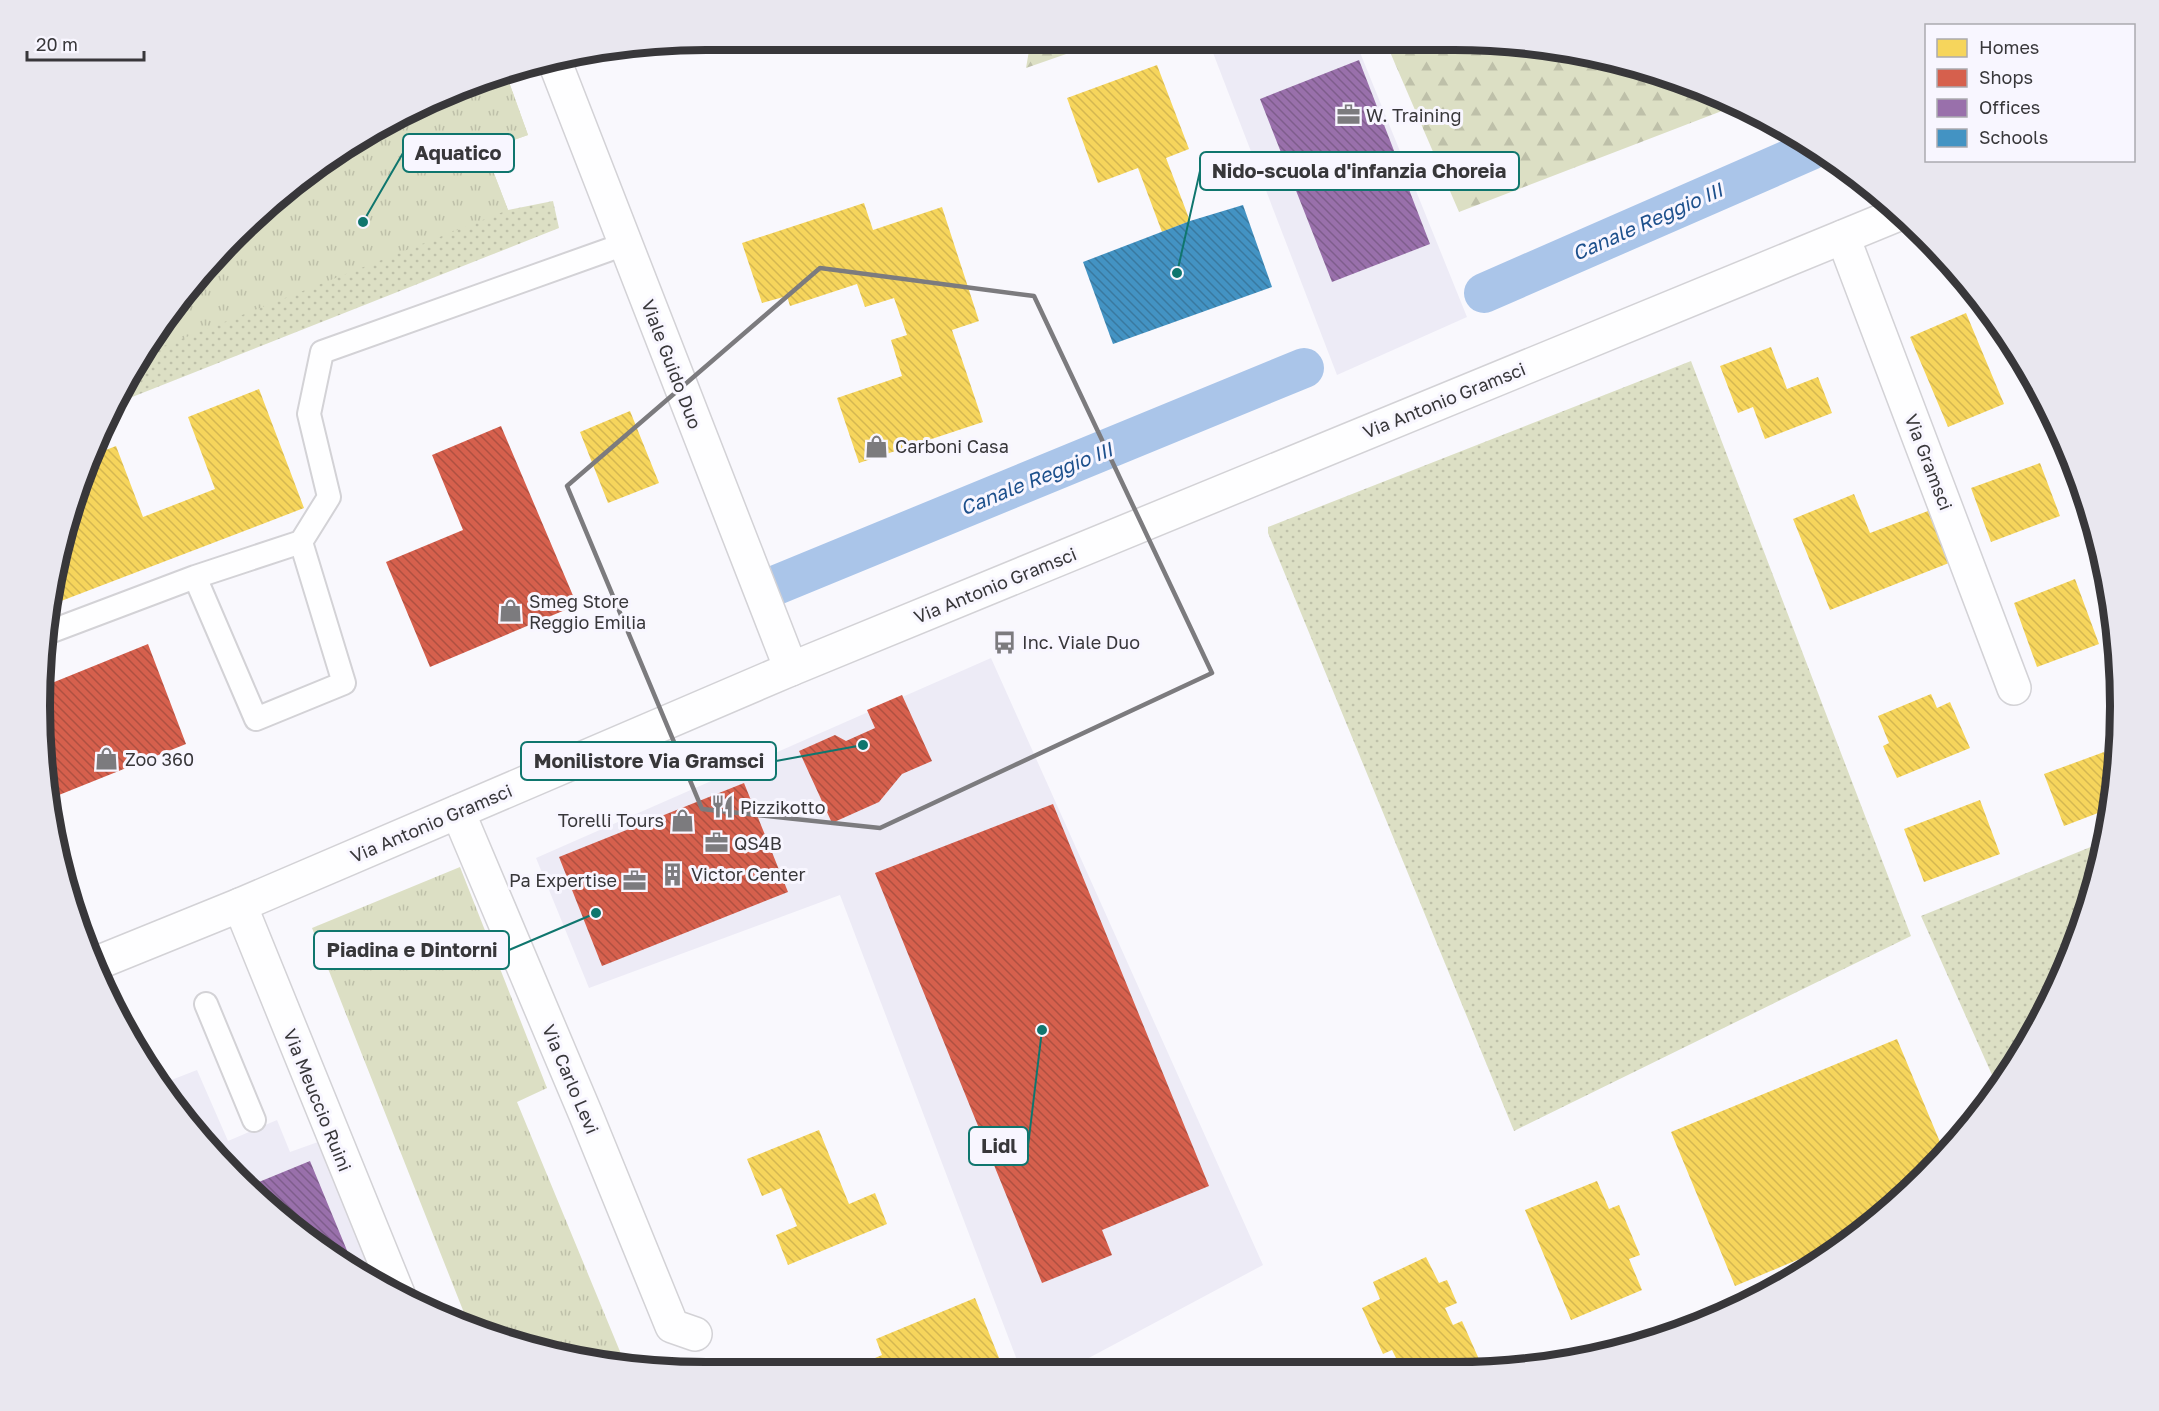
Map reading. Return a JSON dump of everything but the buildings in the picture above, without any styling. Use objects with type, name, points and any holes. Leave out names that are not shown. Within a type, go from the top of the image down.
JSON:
[{"type":"street","name":"Viale Guido Duo","points":[[557,67],[791,669]]},
{"type":"street","name":"Via Antonio Gramsci","points":[[101,961],[240,905],[791,669],[1891,217]]},
{"type":"street","name":"Via Gramsci","points":[[1844,237],[2014,688]]},
{"type":"street","name":"Via Carlo Levi","points":[[458,812],[586,1114],[672,1326],[695,1334]]},
{"type":"street","name":"Via Meuccio Ruini","points":[[240,905],[393,1283]]},
{"type":"lane","points":[[54,630],[195,577],[301,542],[330,497],[309,414],[322,352],[625,244]]},
{"type":"lane","points":[[195,577],[256,719],[344,683],[301,542]]},
{"type":"lane","points":[[206,1004],[254,1120]]},
{"type":"highlighted area","points":[[820,268],[1034,296],[1212,673],[880,828],[702,809],[567,486]]},
{"type":"shaded area","points":[[1212,50],[1359,50],[1467,317],[1337,375]]},
{"type":"shaded area","points":[[991,658],[1263,1265],[1081,1362],[1018,1362],[840,895],[589,988],[536,858]]},
{"type":"shaded area","points":[[197,1070],[228,1141],[277,1120],[290,1152],[318,1142],[371,1270],[306,1226],[273,1199],[212,1138],[168,1081]]},
{"type":"green space","points":[[1029,50],[1078,50],[1026,68]]},
{"type":"green space","points":[[1389,50],[1496,51],[1581,62],[1664,84],[1727,109],[1459,212]]},
{"type":"green space","points":[[508,80],[528,135],[485,150],[508,210],[553,201],[559,228],[125,400],[160,341],[185,306],[212,273],[273,212],[306,185],[377,137],[454,99]]},
{"type":"green space","points":[[508,80],[528,135],[485,150],[508,210],[154,350],[212,273],[273,212],[306,185],[377,137],[415,117],[454,99]]},
{"type":"green space","points":[[1691,361],[1911,936],[1514,1131],[1268,533],[1268,527]]},
{"type":"green space","points":[[2094,846],[2075,916],[2060,957],[2022,1034],[1993,1078],[1921,916]]},
{"type":"green space","points":[[460,867],[547,1088],[517,1102],[622,1356],[536,1339],[465,1316],[312,928]]},
{"type":"waterway","name":"Canale Reggio III","points":[[1484,293],[1806,152]]},
{"type":"waterway","name":"Canale Reggio III","points":[[769,588],[1304,368]]},
{"type":"place","name":"W. Training","points":[[1348,115]]},
{"type":"place","name":"Aquatico","points":[[363,222]]},
{"type":"place","name":"Nido-scuola d'infanzia Choreia","points":[[1177,273]]},
{"type":"place","name":"Carboni Casa","points":[[877,446]]},
{"type":"place","name":"Smeg Store Reggio Emilia","points":[[511,611]]},
{"type":"place","name":"Inc. Viale Duo","points":[[1004,642]]},
{"type":"place","name":"Monilistore Via Gramsci","points":[[863,745]]},
{"type":"place","name":"Zoo 360","points":[[107,759]]},
{"type":"place","name":"Pizzikotto","points":[[722,807]]},
{"type":"place","name":"Torelli Tours","points":[[682,820]]},
{"type":"place","name":"QS4B","points":[[716,843]]},
{"type":"place","name":"Victor Center","points":[[673,874]]},
{"type":"place","name":"Pa Expertise","points":[[635,880]]},
{"type":"place","name":"Piadina e Dintorni","points":[[596,913]]},
{"type":"place","name":"Lidl","points":[[1042,1030]]}]
